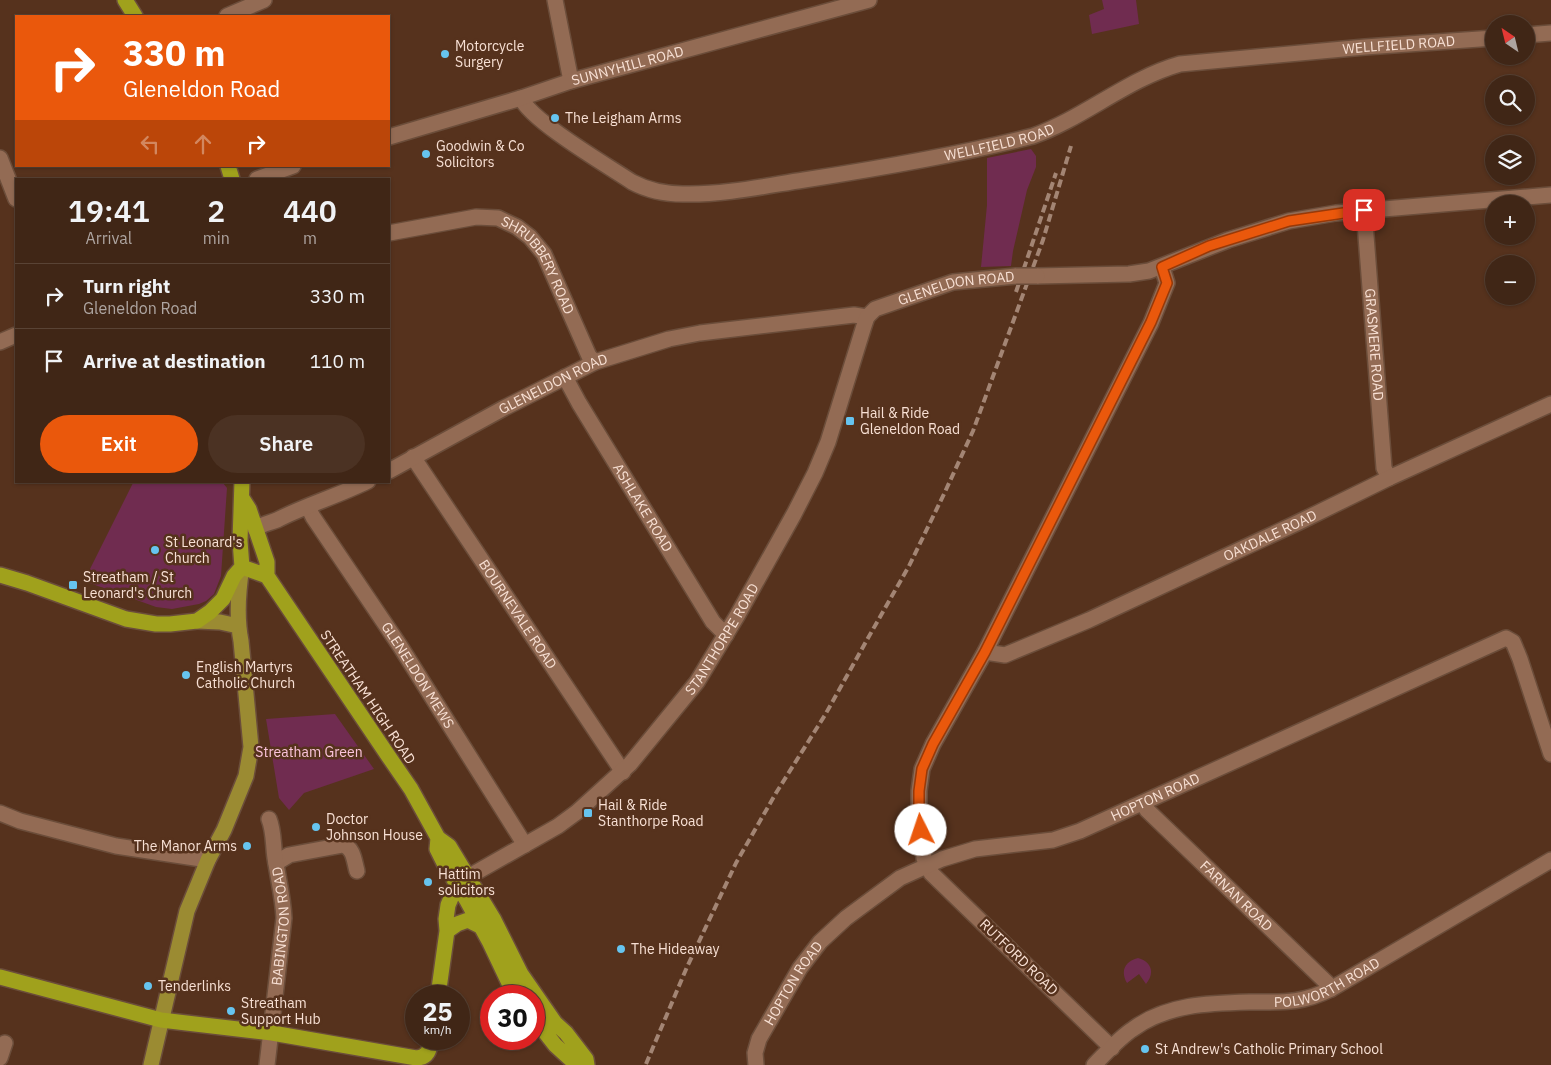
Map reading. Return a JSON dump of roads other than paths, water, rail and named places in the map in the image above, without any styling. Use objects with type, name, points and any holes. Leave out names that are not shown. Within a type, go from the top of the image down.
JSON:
[{"type":"highway","points":[[125,0],[134,15]]},
{"type":"highway","name":"STREATHAM HIGH ROAD","points":[[242,483],[240,541],[242,567]]},
{"type":"highway","name":"STREATHAM HIGH ROAD","points":[[242,497],[249,509],[268,562],[267,576],[406,781],[438,838],[450,846],[480,926],[510,985]]},
{"type":"highway","points":[[0,575],[126,619],[156,624],[197,621],[215,608],[223,599],[234,576],[242,567],[267,576]]},
{"type":"highway","points":[[440,985],[447,931],[448,905],[450,897],[463,881]]},
{"type":"highway","name":"STREATHAM HIGH ROAD","points":[[463,881],[531,989],[554,1023],[566,1033],[586,1059],[587,1065]]},
{"type":"highway","points":[[447,931],[457,924],[468,920],[480,926]]},
{"type":"highway","points":[[0,977],[161,1020],[272,1033],[425,1061]]},
{"type":"highway","points":[[545,1032],[555,1045],[577,1065]]},
{"type":"main road","points":[[151,1065],[186,911],[208,860],[224,830],[246,776],[251,747],[238,626],[238,594],[242,567]]},
{"type":"main road","points":[[197,621],[220,622],[238,626]]},
{"type":"street","points":[[229,15],[264,0]]},
{"type":"street","points":[[555,0],[571,81]]},
{"type":"street","name":"SUNNYHILL ROAD","points":[[390,137],[521,98],[571,81],[869,0]]},
{"type":"street","points":[[1535,35],[1551,34]]},
{"type":"street","name":"WELLFIELD ROAD","points":[[521,98],[527,108],[548,126],[632,182],[645,189],[659,192],[697,194],[869,170],[1033,136],[1053,129],[1156,71],[1180,64],[1485,39]]},
{"type":"street","points":[[0,158],[15,196]]},
{"type":"street","points":[[260,178],[290,167]]},
{"type":"street","name":"GLENELDON ROAD","points":[[390,470],[595,362],[662,341],[700,333],[854,315],[867,317],[875,309],[953,282],[1003,277],[1129,274],[1149,271],[1209,246],[1289,221],[1364,210],[1551,195]]},
{"type":"street","name":"GRASMERE ROAD","points":[[1364,210],[1384,468],[1389,478]]},
{"type":"street","name":"SHRUBBERY ROAD","points":[[390,233],[476,217],[498,218],[516,227],[530,237],[544,254],[589,356],[595,362]]},
{"type":"street","points":[[927,865],[919,816],[919,791],[922,769],[933,744],[985,652],[1151,322],[1167,283],[1162,267]]},
{"type":"street","name":"STANTHORPE ROAD","points":[[463,881],[558,826],[622,772],[644,749],[698,682],[815,474],[828,442],[867,317]]},
{"type":"street","points":[[0,342],[15,335]]},
{"type":"street","name":"ASHLAKE ROAD","points":[[565,377],[713,622],[726,635]]},
{"type":"street","name":"OAKDALE ROAD","points":[[985,652],[1005,655],[1089,620],[1389,478],[1551,404]]},
{"type":"street","name":"BOURNEVALE ROAD","points":[[413,458],[622,772]]},
{"type":"street","points":[[255,529],[286,514],[308,507],[363,483]]},
{"type":"street","name":"GLENELDON MEWS","points":[[308,507],[400,646],[525,846]]},
{"type":"street","name":"HOPTON ROAD","points":[[756,1065],[755,1053],[759,1039],[800,968],[820,942],[846,918],[900,878],[927,865],[975,849],[1053,840],[1080,831],[1506,638],[1513,642],[1520,659],[1551,754]]},
{"type":"street","name":"FARNAN ROAD","points":[[1143,803],[1147,810],[1321,977],[1331,989]]},
{"type":"street","points":[[0,813],[20,821],[116,846],[208,860]]},
{"type":"street","name":"BABINGTON ROAD","points":[[267,1065],[284,918],[284,900],[269,818]]},
{"type":"street","points":[[276,863],[289,855],[343,845],[351,851],[357,871]]},
{"type":"street","name":"POLWORTH ROAD","points":[[1094,1065],[1132,1029],[1155,1016],[1188,1006],[1224,1003],[1291,1002],[1313,998],[1551,860]]},
{"type":"street","name":"RUTFORD ROAD","points":[[927,865],[931,873],[1112,1048]]},
{"type":"street","points":[[0,1058],[5,1043]]},
{"type":"railway","points":[[646,1064],[687,967],[736,863],[776,793],[825,715],[909,566],[944,494],[973,431],[1043,240],[1071,146]]},
{"type":"railway","points":[[1016,292],[1056,173]]},
{"type":"place","name":"Motorcycle Surgery","points":[[445,54]]},
{"type":"place","name":"The Leigham Arms","points":[[555,118]]},
{"type":"place","name":"Goodwin & Co Solicitors","points":[[426,154]]},
{"type":"place","name":"Hail & Ride Gleneldon Road","points":[[850,421]]},
{"type":"place","name":"St Leonard's Church","points":[[155,550]]},
{"type":"place","name":"Streatham / St Leonard's Church","points":[[73,585]]},
{"type":"place","name":"English Martyrs Catholic Church","points":[[186,675]]},
{"type":"place","name":"Hail & Ride Stanthorpe Road","points":[[588,813]]},
{"type":"place","name":"Doctor Johnson House","points":[[316,827]]},
{"type":"place","name":"The Manor Arms","points":[[247,846]]},
{"type":"place","name":"Hattim solicitors","points":[[428,882]]},
{"type":"place","name":"The Hideaway","points":[[621,949]]},
{"type":"place","name":"Tenderlinks","points":[[148,986]]},
{"type":"place","name":"Streatham Support Hub","points":[[231,1011]]},
{"type":"place","name":"St Andrew's Catholic Primary School","points":[[1145,1049]]},
{"type":"park label","name":"Streatham Green","points":[[309,752]]}]
